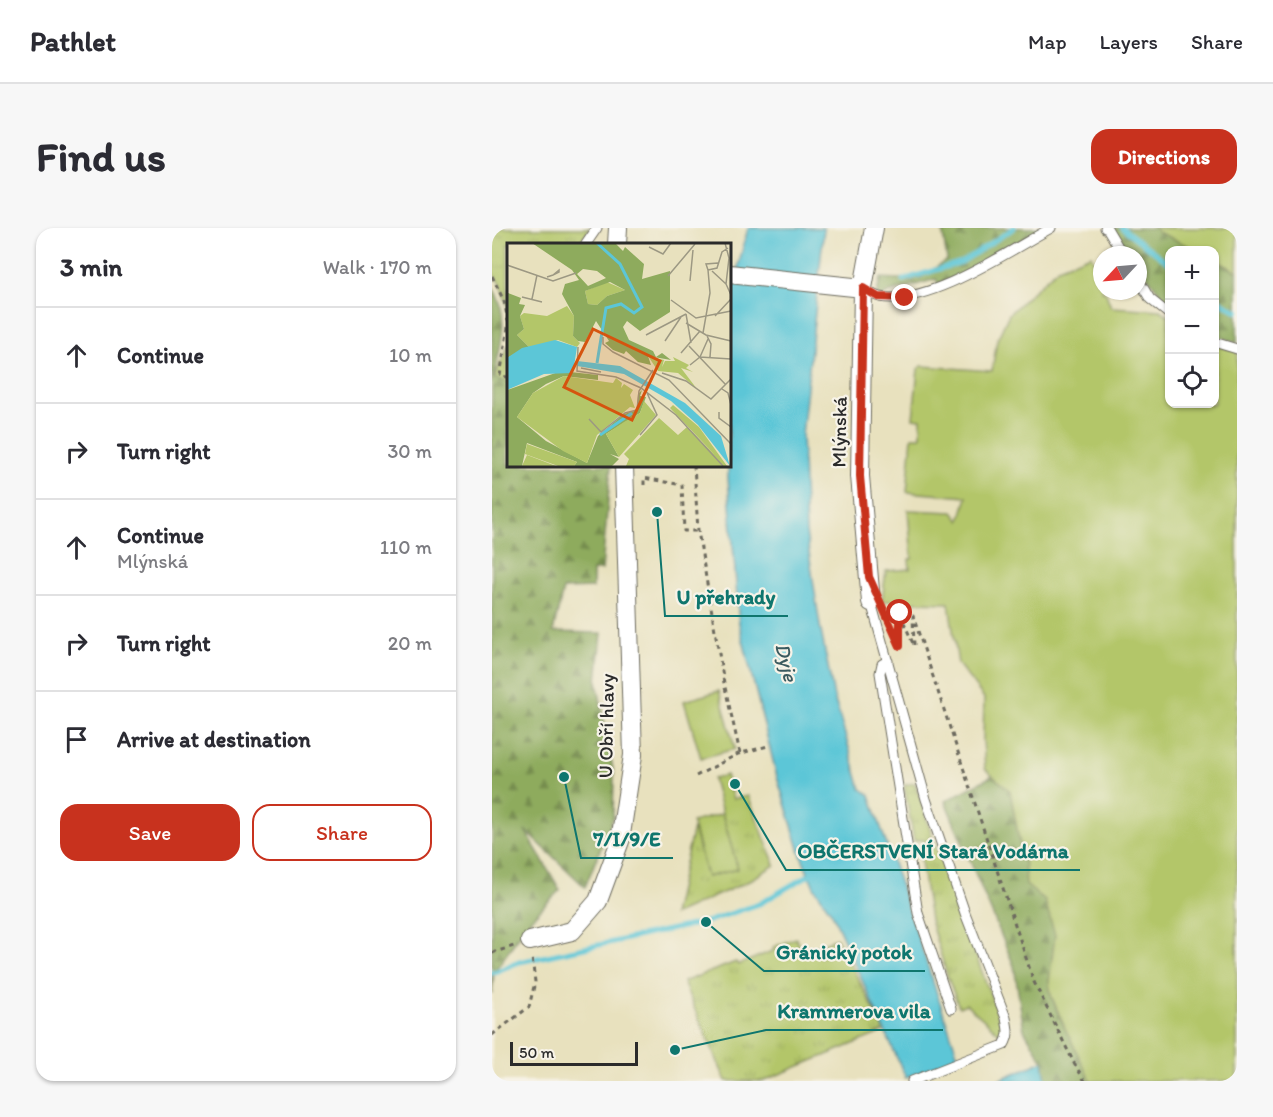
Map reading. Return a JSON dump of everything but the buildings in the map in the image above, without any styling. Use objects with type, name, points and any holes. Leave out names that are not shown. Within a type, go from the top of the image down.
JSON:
[{"type":"street","points":[[617,243],[618,228]]},
{"type":"street","name":"Mlýnská","points":[[871,602],[860,476],[863,288],[874,228]]},
{"type":"street","points":[[730,274],[863,288]]},
{"type":"street","name":"U Obří hlavy","points":[[530,944],[572,931],[598,901],[620,841],[633,755],[624,466]]},
{"type":"lane","points":[[587,243],[597,228]]},
{"type":"lane","points":[[863,288],[878,297],[905,298],[946,286],[1051,228]]},
{"type":"lane","points":[[1105,228],[1118,246]]},
{"type":"lane","points":[[1147,294],[1165,311]]},
{"type":"lane","points":[[1219,343],[1237,348]]},
{"type":"lane","points":[[871,602],[926,799],[1009,1031],[1009,1038],[1004,1045],[912,1081]]},
{"type":"lane","points":[[888,661],[882,664],[880,673],[918,913],[951,1009]]},
{"type":"path","points":[[492,276],[504,301],[507,316]]},
{"type":"path","points":[[507,333],[500,375],[507,377]]},
{"type":"path","points":[[694,466],[698,531],[724,683],[740,753]]},
{"type":"path","points":[[644,489],[644,478],[682,485],[684,531],[698,531]]},
{"type":"path","points":[[891,626],[900,646],[900,613],[914,646],[913,616],[1034,982],[1085,1081]]},
{"type":"path","points":[[696,776],[740,753],[768,746]]},
{"type":"path","points":[[492,953],[530,944],[535,982],[529,1007],[492,1035]]},
{"type":"green space","points":[[492,228],[590,228],[580,243],[507,243],[507,305],[499,282],[492,273]]},
{"type":"green space","points":[[942,228],[1043,228],[940,288],[936,279],[888,293],[876,300],[880,278],[920,278],[947,260]]},
{"type":"green space","points":[[1111,228],[1155,228],[1158,232],[1188,246],[1165,246],[1165,300],[1147,276],[1147,246],[1125,246]]},
{"type":"green space","points":[[1155,228],[1237,228],[1237,271],[1219,262],[1219,246],[1188,246],[1158,232]]},
{"type":"green space","points":[[1091,255],[1093,300],[1108,300],[1111,307],[1160,310],[1165,313],[1165,408],[1219,408],[1219,346],[1237,351],[1237,1081],[1091,1081],[1051,995],[1049,982],[1055,935],[1045,901],[1026,885],[1024,856],[1010,791],[985,769],[984,698],[958,664],[949,603],[882,601],[886,571],[910,569],[909,559],[912,559],[908,510],[953,512],[960,521],[967,497],[907,492],[912,437],[921,437],[921,419],[913,418],[918,369],[922,366],[992,371],[997,340],[1009,314],[1058,268]]},
{"type":"green space","points":[[1219,262],[1237,271],[1237,343],[1219,336]]},
{"type":"green space","points":[[492,286],[498,297],[503,320],[494,378],[507,382],[507,466],[611,466],[602,570],[593,570],[593,588],[563,589],[553,632],[602,633],[597,681],[614,775],[613,818],[585,887],[525,830],[560,890],[530,920],[494,972],[492,994]]},
{"type":"green space","points":[[507,347],[507,382],[494,379]]},
{"type":"green space","points":[[719,691],[735,749],[701,758],[684,701]]},
{"type":"green space","points":[[726,775],[733,799],[748,796],[775,865],[747,882],[673,915],[693,828],[707,877],[737,868],[713,779]]},
{"type":"green space","points":[[992,776],[1010,790],[1024,856],[1026,885],[1045,901],[1055,935],[1049,982],[1051,995],[1091,1081],[1046,1081],[1043,1061],[1024,1030],[1014,966],[945,801]]},
{"type":"green space","points":[[915,783],[935,845],[1002,1026],[1001,1035],[966,1004],[959,1007],[948,978],[930,920],[919,848],[925,848],[925,840],[914,840],[904,785]]},
{"type":"green space","points":[[722,814],[738,869],[707,877],[692,822]]},
{"type":"green space","points":[[796,938],[802,952],[837,938],[885,1031],[763,1081],[726,1081],[683,982],[736,962],[738,965],[775,950],[773,947]]},
{"type":"water","name":"Dyje","points":[[748,228],[824,228],[802,435],[806,532],[820,626],[834,697],[861,789],[870,795],[958,1056],[906,1078],[832,913],[814,887],[801,855],[777,777],[739,624],[728,478],[730,466],[731,294]]},
{"type":"water","points":[[1043,1061],[1046,1081],[996,1081]]},
{"type":"waterway","points":[[903,280],[962,262],[1014,228]]},
{"type":"waterway","points":[[1122,228],[1165,260]]},
{"type":"waterway","points":[[1218,300],[1237,311]]},
{"type":"waterway","points":[[492,973],[519,962],[706,922],[759,904],[814,872]]},
{"type":"place","name":"U přehrady","points":[[657,512]]},
{"type":"place","name":"7/I/9/E","points":[[564,777]]},
{"type":"place","name":"OBČERSTVENÍ Stará Vodárna","points":[[735,784]]},
{"type":"place","name":"Gránický potok","points":[[706,922]]},
{"type":"place","name":"Krammerova vila","points":[[675,1050]]},
{"type":"route","points":[[900,613],[900,646],[869,577],[860,476],[863,288],[878,297],[905,298]]}]
